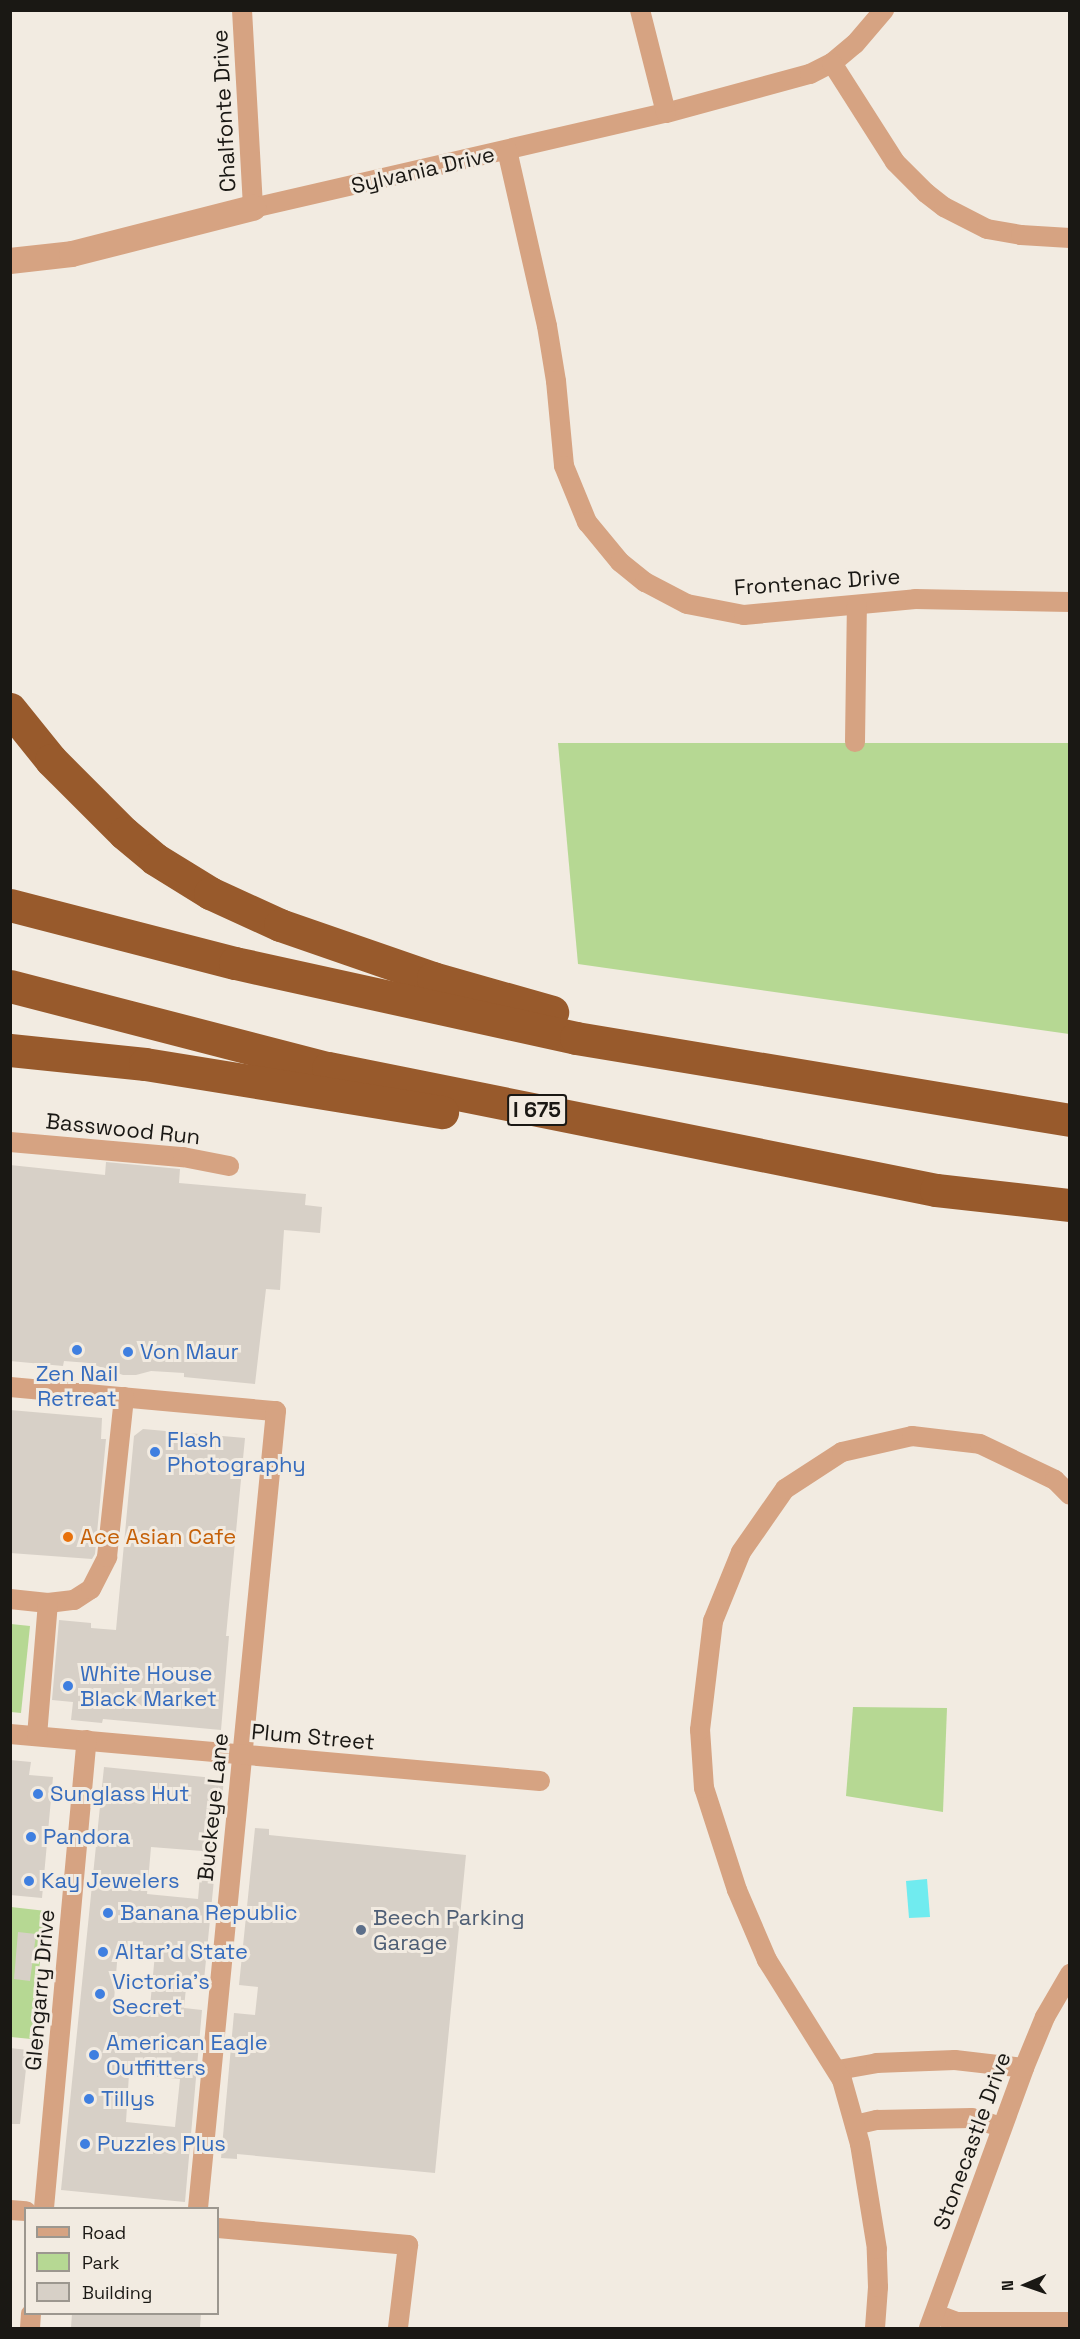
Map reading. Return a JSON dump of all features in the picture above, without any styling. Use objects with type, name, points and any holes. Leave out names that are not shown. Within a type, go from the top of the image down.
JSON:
[{"type":"highway","points":[[10,709],[51,760],[124,833],[178,874],[235,906],[280,925],[433,978],[590,1023],[786,1074]]},
{"type":"highway","points":[[10,905],[235,963],[576,1038],[1070,1120]]},
{"type":"highway","name":"I 675","points":[[10,986],[328,1068],[936,1190],[1070,1205]]},
{"type":"highway","points":[[10,1050],[145,1064],[936,1190]]},
{"type":"street","name":"Chalfonte Drive","points":[[242,10],[253,208]]},
{"type":"street","points":[[640,10],[666,113]]},
{"type":"street","name":"Sylvania Drive","points":[[10,261],[72,254],[253,208],[666,113],[810,74],[832,63],[855,44],[884,10]]},
{"type":"street","points":[[832,63],[896,162],[926,194],[944,207],[987,229],[1021,235],[1070,238]]},
{"type":"street","name":"Frontenac Drive","points":[[507,150],[547,326],[556,381],[564,466],[578,504],[598,538],[620,562],[645,582],[669,596],[704,609],[744,615],[915,599],[1070,602]]},
{"type":"street","points":[[855,742],[857,606]]},
{"type":"street","name":"Basswood Run","points":[[10,1142],[183,1157],[229,1166]]},
{"type":"street","points":[[10,1387],[124,1397],[107,1557],[92,1589],[74,1599],[48,1603],[16,1599]]},
{"type":"street","name":"Buckeye Lane","points":[[124,1397],[276,1411],[198,2207]]},
{"type":"street","points":[[875,2328],[878,2287],[877,2248],[855,2124],[838,2070],[767,1960],[737,1890],[704,1788],[700,1730],[713,1621],[741,1552],[785,1489],[842,1452],[912,1436],[980,1444],[1055,1480],[1070,1495]]},
{"type":"street","points":[[37,1736],[48,1603]]},
{"type":"street","name":"Plum Street","points":[[10,1734],[540,1781]]},
{"type":"street","name":"Glengarry Drive","points":[[44,2207],[87,1740]]},
{"type":"street","name":"Stonecastle Drive","points":[[932,2321],[1024,2068],[1045,2017],[1070,1974]]},
{"type":"street","points":[[838,2070],[876,2063],[955,2060],[1024,2068]]},
{"type":"street","points":[[855,2124],[877,2120],[972,2118],[1002,2127]]},
{"type":"street","points":[[219,2228],[408,2245],[398,2328]]},
{"type":"street","points":[[932,2321],[1070,2322]]},
{"type":"green space","points":[[558,743],[1069,743],[1069,1034],[578,964]]},
{"type":"green space","points":[[11,1624],[30,1626],[21,1713],[11,1712]]},
{"type":"green space","points":[[853,1707],[947,1708],[943,1812],[846,1796]]},
{"type":"green space","points":[[11,1907],[46,1911],[31,2039],[11,2037]]},
{"type":"water","points":[[927,1879],[930,1917],[909,1918],[906,1881]]},
{"type":"building","points":[[106,1162],[180,1169],[179,1183],[306,1194],[305,1205],[322,1207],[320,1233],[284,1230],[280,1290],[266,1289],[255,1384],[184,1377],[184,1373],[151,1371],[136,1375],[123,1375],[89,1363],[64,1361],[63,1366],[10,1361],[10,1165],[105,1175]]},
{"type":"building","points":[[10,1410],[102,1418],[101,1439],[106,1439],[95,1554],[92,1559],[10,1553]]},
{"type":"building","points":[[143,1429],[245,1438],[226,1636],[229,1636],[221,1730],[103,1719],[102,1723],[71,1720],[73,1702],[52,1700],[59,1620],[91,1623],[91,1628],[116,1630],[134,1436]]},
{"type":"building","points":[[10,1760],[31,1762],[29,1775],[53,1777],[42,1898],[10,1895]]},
{"type":"building","points":[[104,1767],[224,1779],[204,1980],[187,1978],[184,2008],[202,2010],[185,2202],[61,2190]],"holes":[[[151,1847],[202,1851],[198,1899],[147,1894]],[[118,1950],[155,1954],[149,2017],[113,2013]],[[129,2074],[180,2079],[175,2127],[126,2122]]]},
{"type":"building","name":"Beech Parking Garage","points":[[255,1828],[269,1829],[269,1835],[466,1855],[435,2173],[237,2154],[237,2159],[221,2158],[234,2013],[255,2015],[258,1987],[239,1985]]},
{"type":"building","points":[[18,1932],[36,1934],[30,1981],[14,1979]]},
{"type":"building","points":[[10,2048],[28,2050],[20,2124],[10,2124]]},
{"type":"building","points":[[72,2315],[201,2315],[200,2328],[71,2328]]},
{"type":"place","name":"Zen Nail Retreat","points":[[77,1350]]},
{"type":"place","name":"Von Maur","points":[[128,1352]]},
{"type":"place","name":"Flash Photography","points":[[155,1452]]},
{"type":"place","name":"Ace Asian Cafe","points":[[68,1537]]},
{"type":"place","name":"White House Black Market","points":[[68,1686]]},
{"type":"place","name":"Sunglass Hut","points":[[38,1794]]},
{"type":"place","name":"Pandora","points":[[31,1837]]},
{"type":"place","name":"Kay Jewelers","points":[[29,1881]]},
{"type":"place","name":"Banana Republic","points":[[108,1913]]},
{"type":"place","name":"Beech Parking Garage","points":[[361,1930]]},
{"type":"place","name":"Altar'd State","points":[[103,1952]]},
{"type":"place","name":"Victoria's Secret","points":[[100,1994]]},
{"type":"place","name":"American Eagle Outfitters","points":[[94,2055]]},
{"type":"place","name":"Tillys","points":[[89,2099]]},
{"type":"place","name":"Puzzles Plus","points":[[85,2144]]}]
